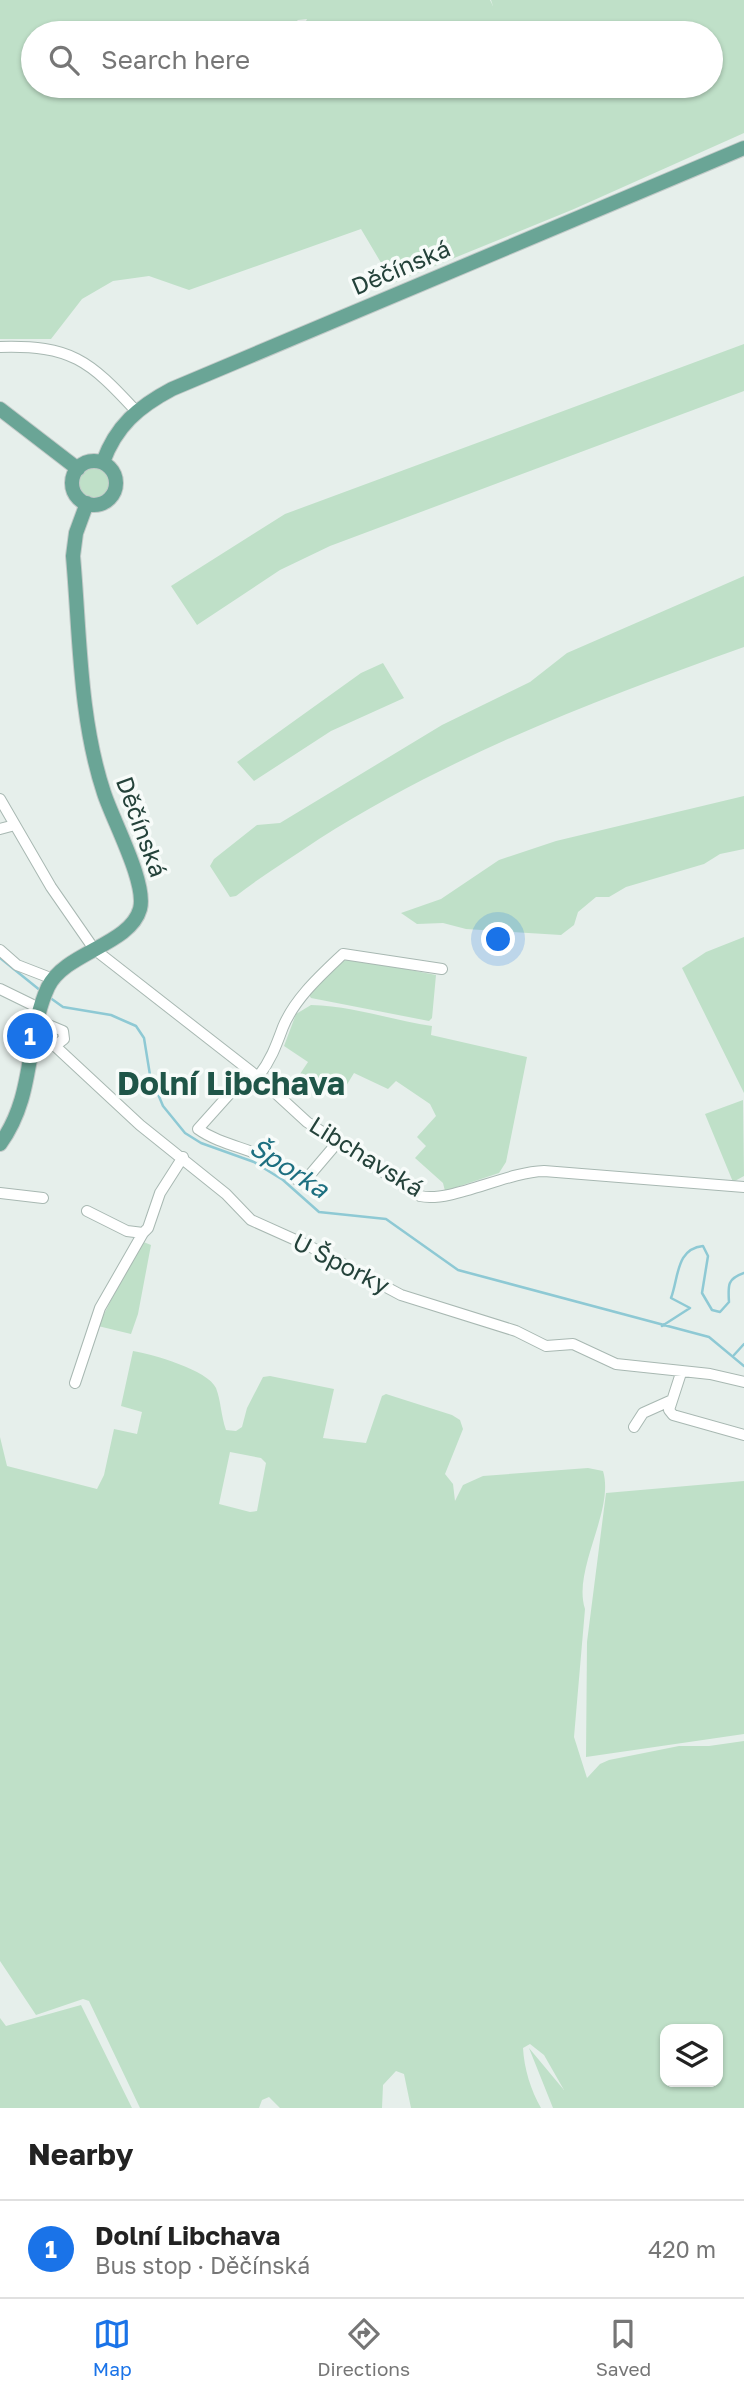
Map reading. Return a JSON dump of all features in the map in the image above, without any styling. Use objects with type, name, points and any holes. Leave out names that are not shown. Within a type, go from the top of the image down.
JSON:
[{"type":"main road","name":"Děčínská","points":[[103,463],[112,439],[136,411],[172,389],[744,148]]},
{"type":"main road","points":[[0,409],[78,469]]},
{"type":"main road","points":[[89,462],[103,463],[115,475],[116,489],[103,503],[87,503],[76,495],[73,487],[78,469],[89,462]]},
{"type":"main road","name":"Děčínská","points":[[50,984],[67,966],[131,923],[139,911],[141,898],[93,754],[80,642],[74,556],[76,533],[87,503]]},
{"type":"main road","points":[[0,1144],[19,1109],[41,1011],[50,984]]},
{"type":"street","points":[[0,347],[41,347],[71,356],[100,373],[136,411]]},
{"type":"street","name":"Libchavská","points":[[0,799],[51,887],[94,949],[254,1074],[307,1122],[407,1188],[429,1198],[512,1175],[544,1171],[744,1187]]},
{"type":"street","points":[[0,829],[15,825]]},
{"type":"street","points":[[0,950],[18,965],[50,984]]},
{"type":"street","points":[[337,1143],[303,1183],[275,1162],[210,1137],[198,1129],[254,1074],[278,1045],[283,1027],[298,1003],[343,954],[442,969]]},
{"type":"street","points":[[0,989],[41,1011],[63,1031],[61,1044],[35,1045]]},
{"type":"street","name":"U Šporky","points":[[55,1046],[140,1125],[183,1157],[251,1220],[309,1246],[401,1295],[516,1331],[546,1346],[573,1344],[616,1364],[710,1374],[744,1382]]},
{"type":"street","points":[[75,1383],[100,1308],[148,1228],[160,1193],[183,1157]]},
{"type":"street","points":[[0,1193],[43,1198]]},
{"type":"street","points":[[87,1211],[127,1231],[143,1233]]},
{"type":"street","points":[[681,1373],[669,1410],[673,1415],[744,1435]]},
{"type":"street","points":[[634,1427],[643,1413],[672,1400]]},
{"type":"green space","points":[[0,0],[490,0],[493,6],[491,0],[744,0],[744,133],[574,209],[393,283],[361,229],[189,290],[149,276],[113,281],[82,299],[51,339],[0,339]]},
{"type":"green space","points":[[744,344],[744,391],[330,546],[280,570],[197,625],[171,586],[285,514]]},
{"type":"green space","points":[[94,466],[106,471],[111,483],[106,495],[94,500],[82,495],[77,483],[82,471]]},
{"type":"green space","points":[[744,576],[744,647],[634,687],[473,755],[319,839],[236,896],[230,897],[210,866],[214,859],[257,825],[280,823],[442,725],[530,682],[567,653]]},
{"type":"green space","points":[[383,663],[404,698],[331,731],[254,781],[237,762],[361,673]]},
{"type":"green space","points":[[744,796],[744,849],[720,854],[704,864],[626,887],[609,897],[596,897],[578,912],[574,925],[561,935],[466,929],[443,923],[417,924],[401,913],[441,899],[499,860],[556,841]]},
{"type":"green space","points":[[744,937],[744,1093],[682,968],[706,952]]},
{"type":"green space","points":[[354,959],[436,975],[432,1018],[429,1021],[311,998],[309,995],[341,961]]},
{"type":"green space","points":[[311,1005],[342,1008],[432,1026],[431,1035],[527,1057],[506,1162],[499,1173],[445,1191],[443,1183],[415,1158],[426,1146],[417,1137],[436,1116],[430,1104],[396,1081],[388,1089],[354,1073],[340,1096],[334,1096],[300,1074],[308,1062],[284,1046],[296,1014]]},
{"type":"green space","points":[[743,1100],[744,1176],[733,1182],[705,1114]]},
{"type":"green space","points":[[141,1241],[151,1245],[138,1314],[131,1334],[98,1326]]},
{"type":"green space","points":[[133,1351],[179,1364],[211,1381],[218,1393],[226,1430],[236,1431],[242,1427],[247,1408],[263,1377],[270,1376],[334,1389],[323,1438],[366,1443],[382,1396],[386,1394],[452,1415],[460,1420],[463,1429],[445,1474],[453,1484],[455,1501],[463,1485],[483,1476],[588,1468],[603,1471],[603,1504],[584,1576],[585,1609],[574,1737],[587,1778],[600,1764],[609,1760],[679,1746],[709,1746],[744,1741],[744,2108],[553,2108],[529,2048],[564,2090],[544,2055],[530,2044],[523,2048],[525,2063],[531,2087],[541,2108],[411,2108],[404,2074],[396,2071],[383,2085],[382,2108],[280,2108],[269,2097],[262,2100],[259,2108],[140,2108],[89,2001],[83,1999],[36,2015],[0,1961],[0,1437],[7,1466],[97,1489],[104,1475],[114,1429],[137,1434],[142,1412],[121,1406]],"holes":[[[230,1452],[261,1458],[266,1463],[257,1511],[250,1512],[219,1504]]]},
{"type":"green space","points":[[744,1481],[744,1734],[586,1757],[587,1642],[606,1493]]},
{"type":"green space","points":[[81,2005],[132,2108],[0,2108],[0,2018],[6,2026]]},
{"type":"waterway","name":"Šporka","points":[[0,958],[41,991]]},
{"type":"waterway","name":"Šporka","points":[[49,997],[63,1007],[111,1015],[136,1026],[144,1038],[150,1075],[163,1106],[185,1133],[201,1143],[254,1162],[283,1180],[319,1212],[386,1219],[458,1270],[709,1337],[744,1366]]},
{"type":"waterway","points":[[662,1326],[690,1308],[671,1298],[683,1258],[694,1248],[703,1246],[708,1256],[702,1293],[712,1310],[720,1312],[729,1302],[730,1283],[744,1273]]},
{"type":"waterway","points":[[734,1355],[744,1344]]},
{"type":"place","name":"Dolní Libchava","points":[[30,1036]]},
{"type":"district","name":"Dolní Libchava","points":[[231,1084]]}]
